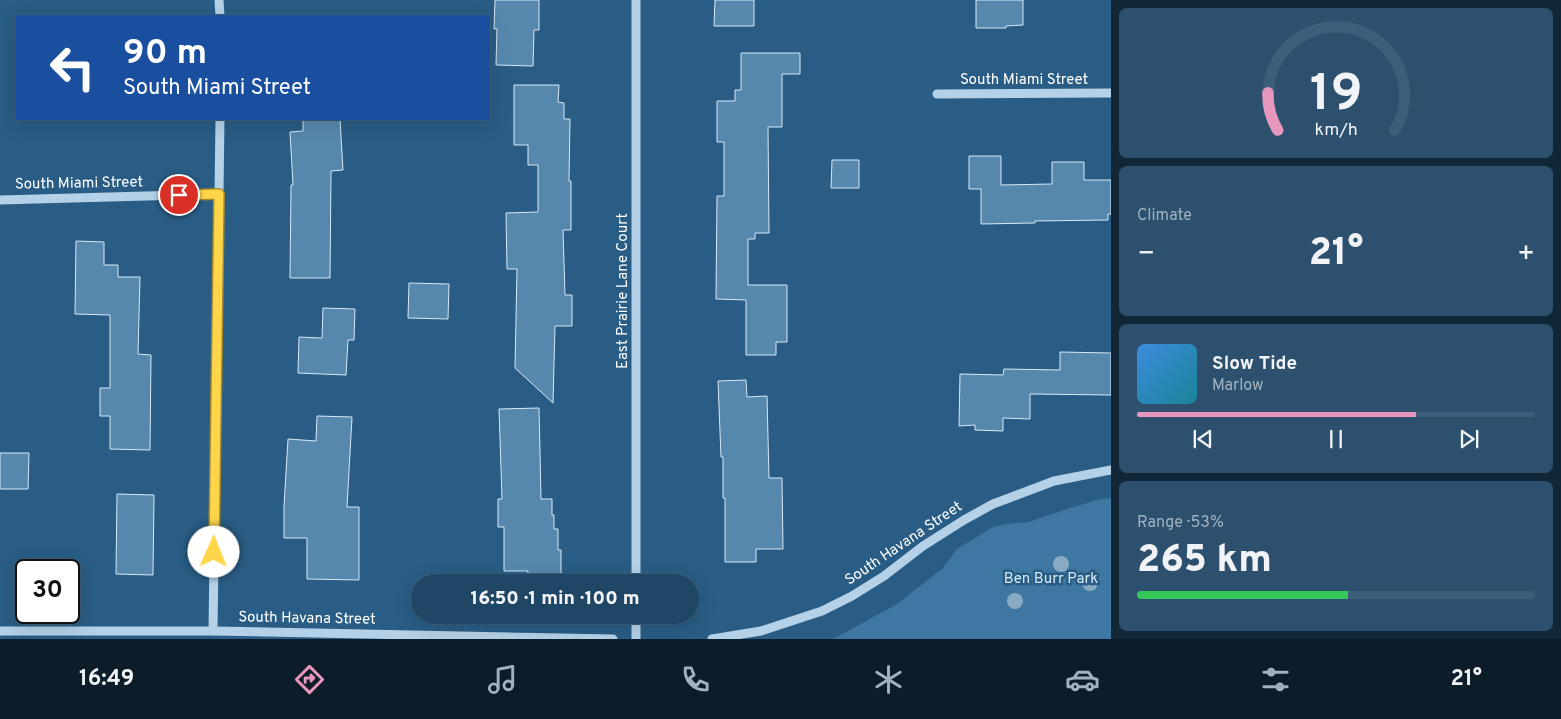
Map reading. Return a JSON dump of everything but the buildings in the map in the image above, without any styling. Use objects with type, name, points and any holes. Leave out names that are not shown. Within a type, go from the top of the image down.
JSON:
[{"type":"street","points":[[219,0],[220,15]]},
{"type":"street","name":"East Prairie Lane Court","points":[[636,0],[636,574]]},
{"type":"street","name":"South Miami Street","points":[[937,94],[1111,93]]},
{"type":"street","points":[[213,632],[220,120]]},
{"type":"street","name":"South Miami Street","points":[[0,200],[219,194]]},
{"type":"street","name":"South Havana Street","points":[[712,639],[761,632],[822,611],[852,596],[884,576],[923,546],[993,504],[1054,481],[1111,470]]},
{"type":"street","points":[[636,624],[636,639]]},
{"type":"street","name":"South Havana Street","points":[[0,631],[130,636],[213,632],[613,639]]},
{"type":"green space","name":"Ben Burr Park","points":[[1111,498],[1111,639],[833,639],[897,604],[943,568],[957,549],[993,527],[1028,522],[1101,499]]},
{"type":"route","points":[[179,195],[219,194],[214,552]]}]
